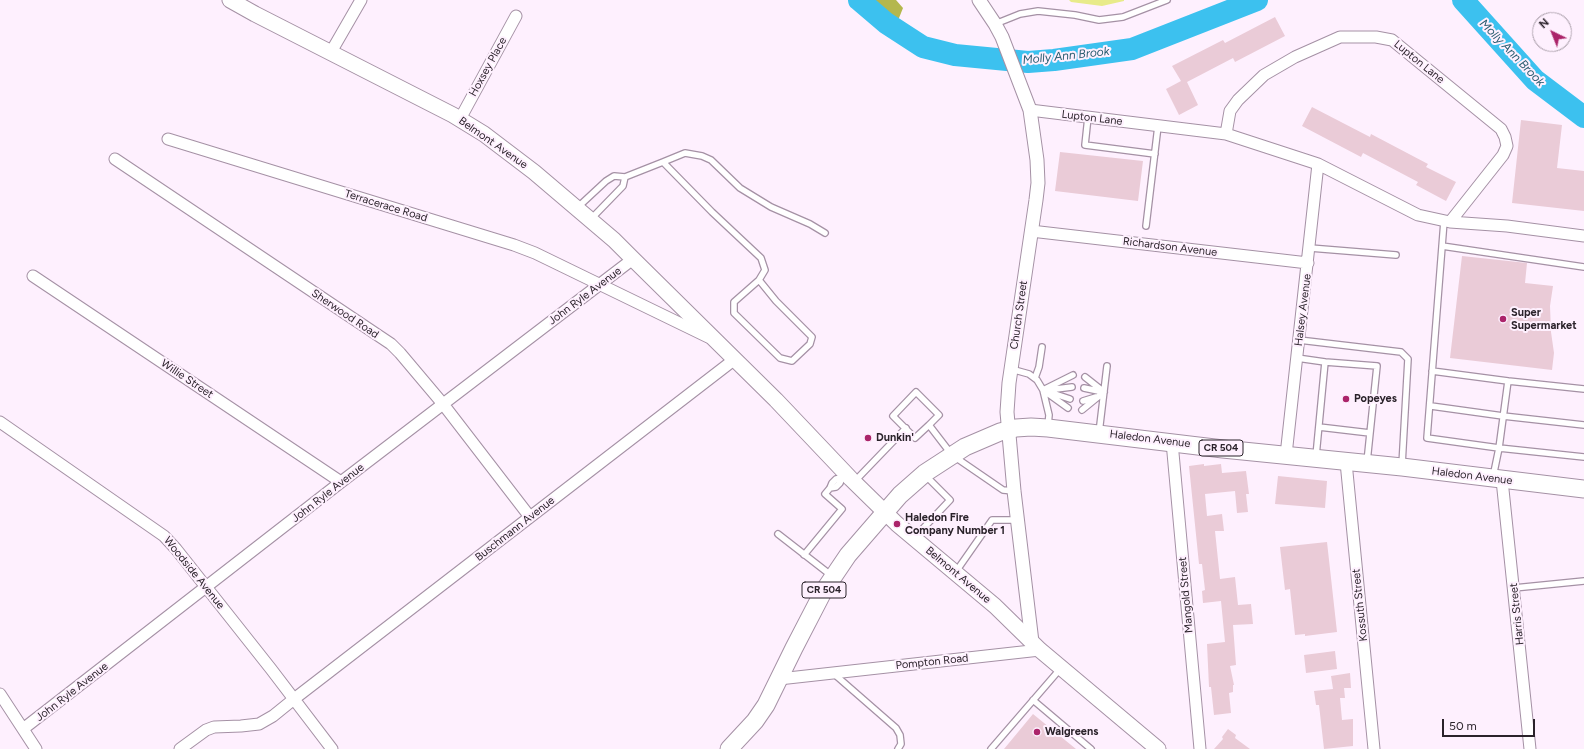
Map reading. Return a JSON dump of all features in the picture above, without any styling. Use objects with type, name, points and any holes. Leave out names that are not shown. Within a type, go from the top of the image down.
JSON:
[{"type":"main road","name":"Belmont Avenue","points":[[230,0],[460,119],[508,152],[577,208],[633,259],[735,359],[847,478],[914,538],[994,606],[1061,668],[1158,749]]},
{"type":"main road","name":"Haledon Avenue","points":[[885,512],[900,495],[924,474],[952,455],[983,438],[1008,430],[1032,427],[1099,433],[1316,459],[1402,467],[1584,489]]},
{"type":"main road","name":"CR 504","points":[[730,749],[755,721],[766,705],[797,641],[833,576],[848,555],[885,512]]},
{"type":"street","points":[[330,52],[361,0]]},
{"type":"street","name":"Church Street","points":[[979,0],[996,24],[1002,37],[1030,110],[1034,130],[1038,183],[1011,369],[1007,412],[1017,520],[1036,646]]},
{"type":"street","name":"Hoxsey Place","points":[[460,119],[516,16]]},
{"type":"street","name":"Lupton Lane","points":[[1226,134],[1230,111],[1238,100],[1264,75],[1295,57],[1340,37],[1376,36],[1392,40],[1501,129],[1505,137],[1507,146],[1503,156],[1447,222]]},
{"type":"street","name":"Lupton Lane","points":[[1030,110],[1226,134],[1318,164],[1418,215],[1447,222],[1507,226],[1584,236]]},
{"type":"street","name":"Terracerace Road","points":[[168,139],[514,245],[535,253],[599,285]]},
{"type":"street","name":"Sherwood Road","points":[[115,159],[391,344],[407,360],[443,404],[530,517]]},
{"type":"street","name":"Halsey Avenue","points":[[1286,455],[1310,248],[1318,164]]},
{"type":"street","name":"Richardson Avenue","points":[[1031,230],[1308,263]]},
{"type":"street","name":"John Ryle Avenue","points":[[23,729],[341,482],[633,259]]},
{"type":"street","name":"Willie Street","points":[[33,276],[341,482]]},
{"type":"street","name":"Belmont Avenue","points":[[599,285],[716,340]]},
{"type":"street","name":"Buschmann Avenue","points":[[180,749],[206,730],[214,727],[259,724],[272,716],[735,359]]},
{"type":"street","name":"Woodside Avenue","points":[[0,422],[164,536],[206,587],[332,749]]},
{"type":"street","name":"Mangold Street","points":[[1172,442],[1200,749]]},
{"type":"street","name":"Kossuth Street","points":[[1346,462],[1374,749]]},
{"type":"street","name":"Harris Street","points":[[1498,479],[1514,588],[1530,749]]},
{"type":"street","name":"Pompton Road","points":[[779,679],[1036,646]]},
{"type":"street","points":[[0,694],[36,749]]},
{"type":"lane","points":[[996,24],[1020,14],[1038,11],[1074,15],[1100,20],[1123,17],[1167,0]]},
{"type":"lane","points":[[1088,117],[1085,145],[1155,154]]},
{"type":"lane","points":[[1146,226],[1158,126]]},
{"type":"lane","points":[[577,208],[606,181],[614,176],[625,177],[685,153],[702,156],[710,160],[740,188],[771,207],[810,224],[825,233]]},
{"type":"lane","points":[[663,162],[712,212],[761,258],[765,270],[759,280],[734,302],[734,313],[780,358],[792,362],[810,344],[812,337],[776,301],[759,280]]},
{"type":"lane","points":[[590,220],[623,186],[625,177]]},
{"type":"lane","points":[[1447,222],[1442,246],[1427,438],[1499,448],[1584,457]]},
{"type":"lane","points":[[1442,246],[1584,267]]},
{"type":"lane","points":[[1310,248],[1396,255]]},
{"type":"lane","points":[[1299,340],[1401,352],[1408,359],[1402,467]]},
{"type":"lane","points":[[1035,378],[1039,367],[1042,347]]},
{"type":"lane","points":[[1297,358],[1377,366],[1367,464]]},
{"type":"lane","points":[[1316,459],[1325,362]]},
{"type":"lane","points":[[1099,433],[1107,366]]},
{"type":"lane","points":[[1011,369],[1029,374],[1035,378],[1043,390],[1049,415],[1048,428]]},
{"type":"lane","points":[[1432,371],[1584,389]]},
{"type":"lane","points":[[1043,390],[1073,375]]},
{"type":"lane","points":[[1085,377],[1104,392]]},
{"type":"lane","points":[[1498,479],[1499,448],[1508,381]]},
{"type":"lane","points":[[1043,390],[1072,387]]},
{"type":"lane","points":[[1084,388],[1104,392]]},
{"type":"lane","points":[[1043,390],[1070,399]]},
{"type":"lane","points":[[1043,390],[1068,408]]},
{"type":"lane","points":[[916,392],[939,415],[929,425],[915,438],[893,416],[916,392]]},
{"type":"lane","points":[[1083,401],[1104,392]]},
{"type":"lane","points":[[1082,410],[1104,392]]},
{"type":"lane","points":[[1430,406],[1584,425]]},
{"type":"lane","points":[[929,425],[952,455],[1003,490],[1014,491]]},
{"type":"lane","points":[[1319,427],[1370,433]]},
{"type":"lane","points":[[804,555],[842,509],[825,494],[832,483],[836,479],[847,478],[906,428]]},
{"type":"lane","points":[[914,538],[950,500],[924,474]]},
{"type":"lane","points":[[955,573],[992,520],[1017,520]]},
{"type":"lane","points":[[778,534],[833,576]]},
{"type":"lane","points":[[1514,588],[1584,581]]},
{"type":"lane","points":[[991,749],[1061,668]]},
{"type":"lane","points":[[828,673],[896,728],[900,735],[901,744],[898,749]]},
{"type":"lane","points":[[1033,700],[1092,749]]},
{"type":"green space","points":[[1069,0],[1124,1],[1102,6],[1071,2]]},
{"type":"shaded area","points":[[855,0],[896,0],[903,8],[893,33]]},
{"type":"building","points":[[1275,17],[1285,36],[1235,62],[1233,58],[1187,82],[1198,105],[1179,115],[1166,89],[1181,81],[1172,66],[1223,40],[1225,43]]},
{"type":"building","points":[[1312,107],[1370,137],[1371,134],[1428,164],[1426,167],[1456,182],[1446,201],[1416,185],[1418,182],[1363,153],[1361,157],[1302,126]]},
{"type":"building","points":[[1521,120],[1562,125],[1557,168],[1584,171],[1584,211],[1512,203]]},
{"type":"building","points":[[1060,152],[1143,161],[1138,201],[1055,191]]},
{"type":"building","name":"Super Supermarket","points":[[1462,256],[1527,263],[1525,283],[1553,286],[1550,306],[1551,332],[1554,353],[1552,370],[1450,358]]},
{"type":"building","points":[[1204,464],[1204,466],[1221,464],[1222,473],[1246,471],[1249,494],[1246,494],[1248,512],[1237,513],[1235,491],[1205,494],[1207,516],[1222,514],[1224,531],[1215,531],[1220,579],[1235,577],[1238,605],[1251,604],[1253,624],[1233,625],[1236,665],[1230,666],[1234,685],[1233,692],[1229,693],[1231,713],[1214,715],[1211,687],[1209,687],[1207,644],[1225,642],[1221,601],[1203,603],[1202,591],[1205,590],[1202,564],[1199,564],[1189,466]]},
{"type":"building","points":[[1278,476],[1327,481],[1325,508],[1275,504]]},
{"type":"building","points":[[1327,542],[1337,632],[1305,636],[1305,634],[1295,635],[1290,589],[1285,590],[1280,547]]},
{"type":"building","points":[[1335,651],[1337,669],[1306,673],[1304,655]]},
{"type":"building","points":[[1350,673],[1351,688],[1344,688],[1345,698],[1340,698],[1342,720],[1353,719],[1353,746],[1324,749],[1319,705],[1316,705],[1314,691],[1333,689],[1331,676]]},
{"type":"building","name":"Walgreens","points":[[1033,714],[1076,749],[1004,749]]},
{"type":"building","points":[[1228,729],[1236,735],[1235,738],[1250,749],[1214,749],[1223,739],[1222,737]]},
{"type":"waterway","name":"Molly Ann Brook","points":[[859,0],[886,23],[923,47],[955,55],[1028,62],[1054,60],[1132,49],[1257,0]]},
{"type":"waterway","name":"Molly Ann Brook","points":[[1463,0],[1535,80],[1584,117]]},
{"type":"place","name":"Super Supermarket","points":[[1503,319]]},
{"type":"place","name":"Popeyes","points":[[1346,399]]},
{"type":"place","name":"Dunkin'","points":[[868,438]]},
{"type":"place","name":"Haledon Fire Company Number 1","points":[[897,524]]},
{"type":"place","name":"Walgreens","points":[[1037,732]]}]
